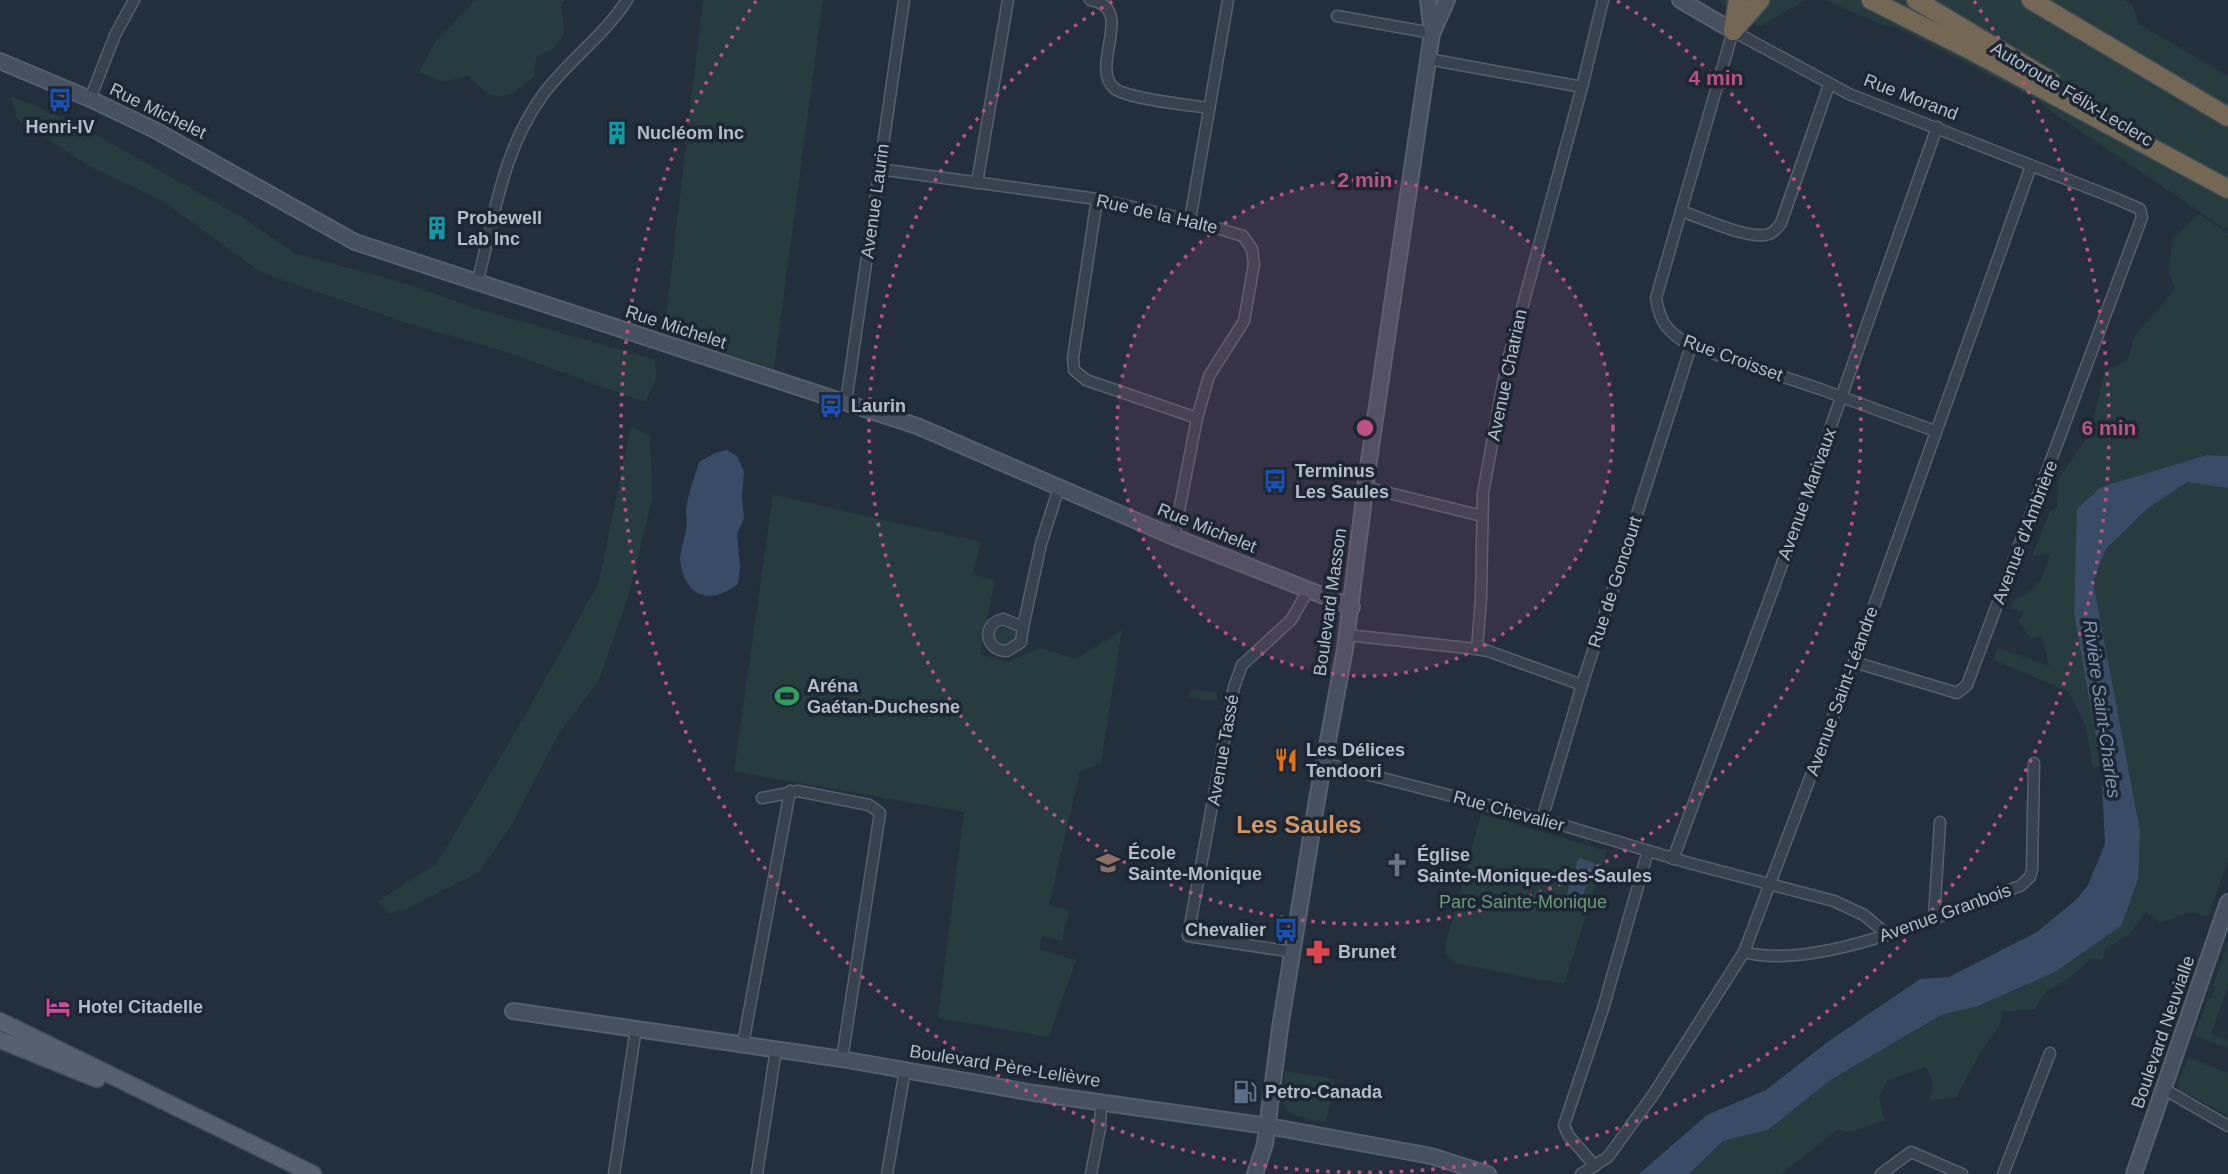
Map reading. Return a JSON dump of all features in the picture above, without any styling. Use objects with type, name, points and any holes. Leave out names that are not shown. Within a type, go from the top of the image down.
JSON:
[{"type":"highway","points":[[1733,31],[1738,0]]},
{"type":"highway","points":[[1733,31],[1760,0]]},
{"type":"highway","points":[[1871,0],[1975,52],[2228,189]]},
{"type":"highway","name":"Autoroute Félix-Leclerc","points":[[1916,0],[2228,189]]},
{"type":"highway","points":[[2031,0],[2228,117]]},
{"type":"highway","points":[[2055,0],[2228,117]]},
{"type":"main road","points":[[0,1021],[313,1174]]},
{"type":"main road","points":[[1,1041],[75,1071],[153,1097]]},
{"type":"street","points":[[90,99],[115,35],[134,0]]},
{"type":"street","points":[[477,283],[497,199],[515,141],[547,90],[618,15],[628,0]]},
{"type":"street","name":"Avenue Laurin","points":[[846,402],[904,0]]},
{"type":"street","points":[[977,183],[1008,0]]},
{"type":"street","points":[[1090,0],[1100,2],[1108,9],[1112,20],[1107,78],[1112,87],[1127,95],[1209,108]]},
{"type":"street","points":[[1190,220],[1227,0]]},
{"type":"street","name":"Boulevard Masson","points":[[1255,1174],[1268,1126],[1323,763],[1352,607],[1365,487],[1432,33],[1428,0]]},
{"type":"street","name":"Boulevard Masson","points":[[1432,33],[1447,0]]},
{"type":"street","name":"Avenue Chatrian","points":[[1478,649],[1483,494],[1506,367],[1603,0]]},
{"type":"street","name":"Rue Morand","points":[[1680,0],[1829,85],[2140,209]]},
{"type":"street","points":[[1337,16],[1432,33]]},
{"type":"street","name":"Rue Croisset","points":[[1733,31],[1656,298],[1659,315],[1672,335],[1691,346],[1842,396],[1935,431]]},
{"type":"street","points":[[1428,59],[1582,87]]},
{"type":"street","name":"Rue Michelet","points":[[0,61],[90,99],[190,148],[355,242],[917,426],[1174,537],[1352,607]]},
{"type":"street","points":[[1681,211],[1749,234],[1762,236],[1776,230],[1781,223],[1829,85]]},
{"type":"street","name":"Avenue Marivaux","points":[[1673,859],[1937,127]]},
{"type":"street","name":"Avenue Saint-Léandre","points":[[1581,1174],[1608,1157],[1653,1095],[1744,952],[1854,662],[2031,166]]},
{"type":"street","name":"Rue de la Halte","points":[[879,169],[1097,199],[1190,220],[1243,236],[1252,249],[1254,264],[1244,321],[1209,376],[1197,418],[1174,537]]},
{"type":"street","points":[[1097,199],[1073,358],[1074,370],[1086,380],[1197,418]]},
{"type":"street","name":"Avenue d'Ambrière","points":[[1854,662],[1957,693],[1967,685],[2135,240],[2142,217],[2140,209]]},
{"type":"street","name":"Rue de Goncourt","points":[[1542,819],[1582,685],[1691,346]]},
{"type":"street","points":[[1023,627],[1041,544],[1059,487]]},
{"type":"street","points":[[1365,487],[1482,516]]},
{"type":"street","name":"Avenue Tassé","points":[[1293,952],[1188,936],[1238,676],[1242,665],[1291,620],[1309,589]]},
{"type":"street","points":[[1347,635],[1488,651],[1582,685]]},
{"type":"street","name":"Rue Chevalier","points":[[1323,763],[1542,819],[1673,859],[1834,901],[1864,915],[1888,935]]},
{"type":"street","name":"Avenue Granbois","points":[[1744,952],[1762,957],[1786,956],[1836,948],[1888,935],[2020,886],[2030,877],[2034,763]]},
{"type":"street","points":[[762,798],[790,792],[822,795],[869,805],[880,813],[842,1059]]},
{"type":"street","points":[[743,1044],[790,792]]},
{"type":"street","points":[[1934,918],[1940,822]]},
{"type":"street","points":[[1595,1166],[1572,1141],[1564,1125],[1602,1012],[1648,851]]},
{"type":"street","name":"Boulevard Neuvialle","points":[[2134,1174],[2228,902]]},
{"type":"street","name":"Boulevard Père-Lelièvre","points":[[513,1011],[842,1059],[1034,1093],[1268,1126],[1431,1156],[1488,1174]]},
{"type":"street","points":[[614,1174],[636,1028]]},
{"type":"street","points":[[757,1174],[776,1049]]},
{"type":"street","points":[[2003,1174],[2050,1053]]},
{"type":"street","points":[[887,1174],[905,1070]]},
{"type":"street","points":[[2164,1089],[2228,1126]]},
{"type":"street","points":[[1091,1174],[1100,1128],[1101,1102]]},
{"type":"street","points":[[1881,1174],[1911,1152],[1962,1174]]},
{"type":"green space","points":[[475,0],[566,0],[561,3],[564,33],[553,49],[536,57],[534,76],[508,95],[492,95],[468,75],[444,82],[419,72],[435,43]]},
{"type":"green space","points":[[703,0],[823,0],[774,369],[664,333]]},
{"type":"green space","points":[[1718,0],[1805,0],[1759,27]]},
{"type":"green space","points":[[1824,0],[2124,0],[2132,5],[2139,24],[2228,76],[2228,231],[2040,101],[1897,28]]},
{"type":"green space","points":[[11,96],[77,124],[243,218],[296,254],[411,285],[474,308],[655,360],[656,381],[645,402],[500,350],[404,322],[261,272],[164,202],[91,167],[17,119]]},
{"type":"green space","points":[[2198,214],[2228,233],[2228,456],[2207,455],[2101,487],[2074,614],[2101,766],[2093,768],[2086,727],[2069,692],[1994,660],[1997,648],[2049,666],[2042,636],[2030,638],[2019,621],[2024,612],[2011,608],[2013,600],[2034,588],[2045,570],[2050,554],[2032,556],[2050,511],[2057,508],[2058,479],[2087,438],[2104,372],[2128,360],[2134,337],[2175,289],[2169,272],[2172,239]]},
{"type":"green space","points":[[631,426],[650,436],[652,499],[629,594],[599,680],[559,733],[512,824],[479,872],[404,910],[388,913],[378,901],[437,863],[523,719],[599,582]]},
{"type":"green space","points":[[2187,482],[2228,488],[2228,861],[2208,916],[2190,912],[2160,923],[2146,912],[2130,934],[2105,949],[2103,960],[2090,959],[2070,978],[2047,991],[2034,1010],[2003,1011],[2000,1025],[1981,1051],[1956,1098],[1929,1100],[1932,1083],[1925,1067],[1887,1081],[1879,1097],[1884,1120],[1851,1132],[1837,1130],[1781,1174],[1690,1174],[1723,1141],[1768,1130],[1829,1081],[1941,1015],[1978,1006],[2055,972],[2121,926],[2140,831],[2093,581],[2106,549],[2147,509]]},
{"type":"green space","points":[[773,495],[981,542],[973,574],[995,581],[980,654],[1007,662],[1040,648],[1076,659],[1122,630],[1101,763],[1080,772],[1049,905],[1069,910],[1062,940],[1042,936],[1039,949],[1076,960],[1049,1037],[938,1018],[964,812],[734,771]]},
{"type":"green space","points":[[1004,627],[1019,630],[1020,636],[1013,643],[1001,646],[993,635]]},
{"type":"green space","points":[[1192,690],[1216,693],[1218,699],[1215,701],[1191,698],[1189,694]]},
{"type":"green space","name":"Parc Sainte-Monique","points":[[1481,814],[1607,851],[1564,984],[1455,963],[1446,954],[1445,946]]},
{"type":"green space","points":[[2228,943],[2228,986],[2211,1034],[2228,1040],[2228,1048],[2194,1036],[2208,998],[2211,999],[2216,987],[2213,986]]},
{"type":"green space","points":[[2189,1058],[2228,1073],[2228,1116],[2179,1089],[2179,1079]]},
{"type":"green space","points":[[1285,1071],[1335,1079],[1326,1122],[1301,1117],[1288,1111],[1284,1097]]},
{"type":"water","points":[[727,450],[737,456],[744,471],[744,518],[737,534],[740,566],[738,584],[724,593],[709,596],[698,593],[689,586],[680,557],[687,527],[688,499],[699,462]]},
{"type":"water","name":"Rivière Saint-Charles","points":[[2207,455],[2228,456],[2228,488],[2187,482],[2147,509],[2106,549],[2093,581],[2140,831],[2138,880],[2121,926],[2055,972],[1978,1006],[1941,1015],[1829,1081],[1768,1130],[1723,1141],[1689,1174],[1639,1174],[1707,1115],[1766,1090],[1829,1041],[1920,979],[1949,977],[2037,932],[2077,899],[2088,885],[2105,844],[2101,766],[2074,614],[2077,509],[2101,487]]},
{"type":"water","points":[[1579,858],[1595,863],[1581,901],[1566,896]]},
{"type":"place","name":"Henri-IV","points":[[60,100]]},
{"type":"place","name":"Nucléom Inc","points":[[617,133]]},
{"type":"place","name":"Probewell Lab Inc","points":[[437,228]]},
{"type":"place","name":"Laurin","points":[[831,406]]},
{"type":"place","name":"Terminus Les Saules","points":[[1275,481]]},
{"type":"place","name":"Aréna Gaétan-Duchesne","points":[[787,696]]},
{"type":"place","name":"Les Délices Tendoori","points":[[1286,760]]},
{"type":"place","name":"École Sainte-Monique","points":[[1108,863]]},
{"type":"place","name":"Église Sainte-Monique-des-Saules","points":[[1397,865]]},
{"type":"place","name":"Chevalier","points":[[1286,930]]},
{"type":"place","name":"Brunet","points":[[1318,952]]},
{"type":"place","name":"Hotel Citadelle","points":[[58,1007]]},
{"type":"place","name":"Petro-Canada","points":[[1245,1092]]},
{"type":"district","name":"Les Saules","points":[[1299,824]]}]
